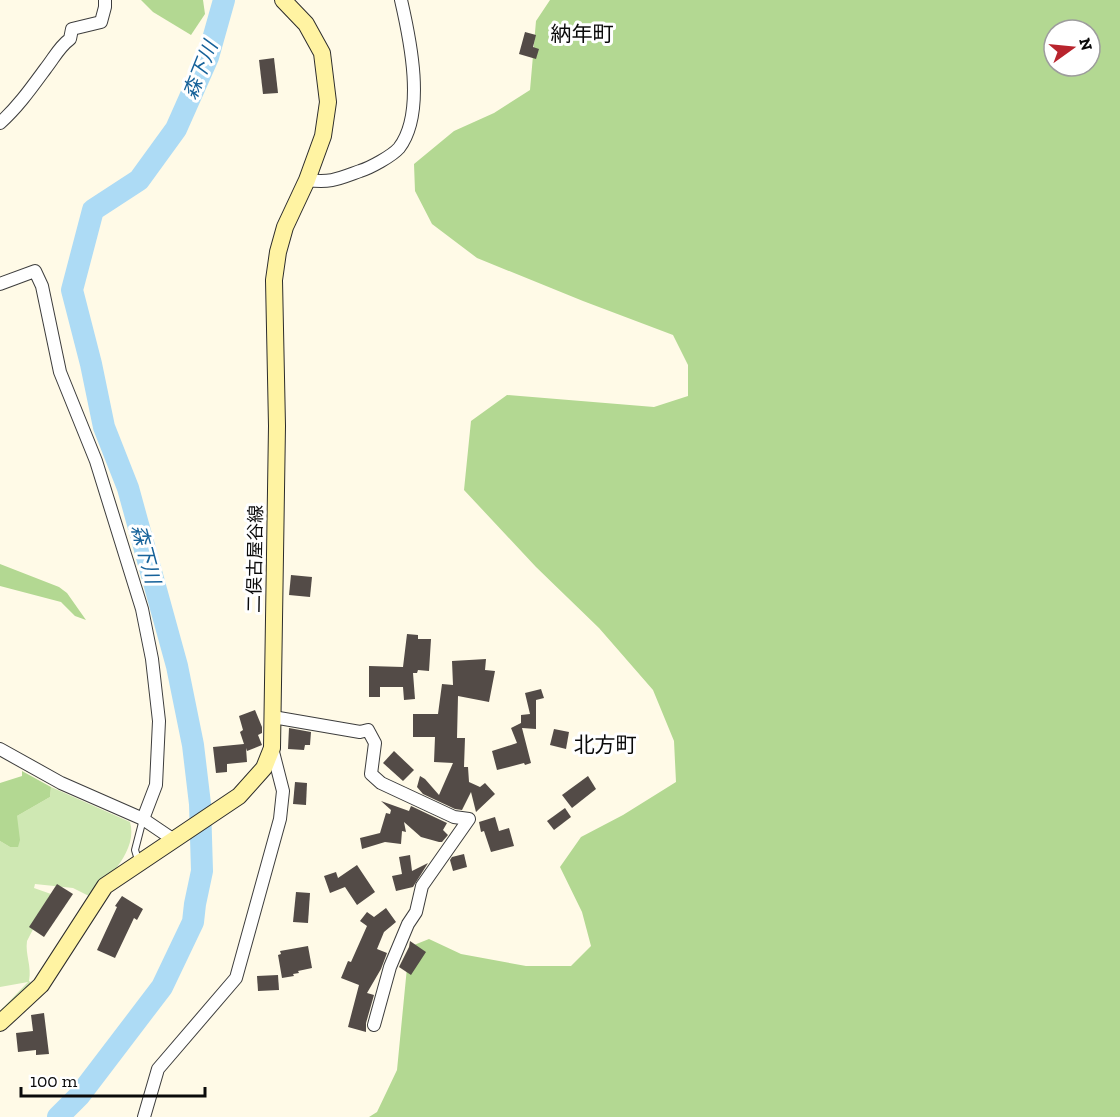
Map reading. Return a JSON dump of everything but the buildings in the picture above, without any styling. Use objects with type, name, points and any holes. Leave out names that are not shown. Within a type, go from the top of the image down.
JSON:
[{"type":"main road","name":"二俣古屋谷線","points":[[0,1023],[41,986],[105,886],[239,795],[264,768],[272,748],[277,426],[274,280],[285,227],[307,180],[323,136],[328,102],[322,52],[306,24],[283,0]]},
{"type":"street","points":[[0,123],[31,88],[62,45],[70,39],[72,29],[101,22],[105,0]]},
{"type":"street","points":[[307,180],[327,183],[350,175],[369,168],[399,148],[411,123],[416,83],[401,0]]},
{"type":"street","points":[[0,284],[35,271],[42,286],[60,372],[96,461],[140,598],[152,659],[159,721],[156,785],[143,819]]},
{"type":"street","points":[[273,717],[360,732],[368,730],[375,743],[371,774],[381,783],[454,817],[469,819],[422,886],[416,912],[408,924],[390,967],[374,1025]]},
{"type":"street","points":[[144,1117],[158,1069],[236,978],[280,819],[283,791],[272,748]]},
{"type":"street","points":[[0,749],[61,783],[143,819],[174,840]]},
{"type":"lane","points":[[139,864],[135,850],[143,819]]},
{"type":"green space","points":[[141,0],[203,0],[205,14],[191,35],[153,12]]},
{"type":"green space","points":[[550,0],[1120,0],[1120,1117],[369,1117],[377,1112],[397,1070],[409,947],[429,939],[461,954],[526,966],[571,966],[591,946],[582,912],[560,867],[581,837],[623,815],[676,782],[674,741],[653,690],[599,628],[536,567],[464,490],[471,421],[507,395],[654,407],[688,396],[688,365],[673,335],[477,258],[432,224],[415,191],[414,164],[454,131],[494,113],[530,90],[536,21]]},
{"type":"green space","points":[[0,564],[59,587],[67,593],[86,620],[75,616],[61,602],[0,586]]},
{"type":"green space","points":[[22,771],[51,787],[50,797],[17,816],[20,840],[18,847],[10,847],[0,841],[0,783],[22,776]]},
{"type":"green space","points":[[51,787],[130,822],[130,843],[120,862],[91,897],[73,888],[35,884],[34,888],[51,894],[27,941],[29,981],[33,984],[0,1015],[0,1011],[28,982],[0,987],[0,841],[10,847],[17,816],[50,797]]},
{"type":"waterway","name":"森下川","points":[[58,1117],[79,1096],[162,987],[193,922],[202,871],[200,804],[193,745],[177,666],[128,488],[104,427],[72,290],[93,210],[139,180],[176,129],[208,57],[224,0]]},
{"type":"district","name":"納年町","points":[[582,33]]},
{"type":"district","name":"北方町","points":[[605,744]]}]
